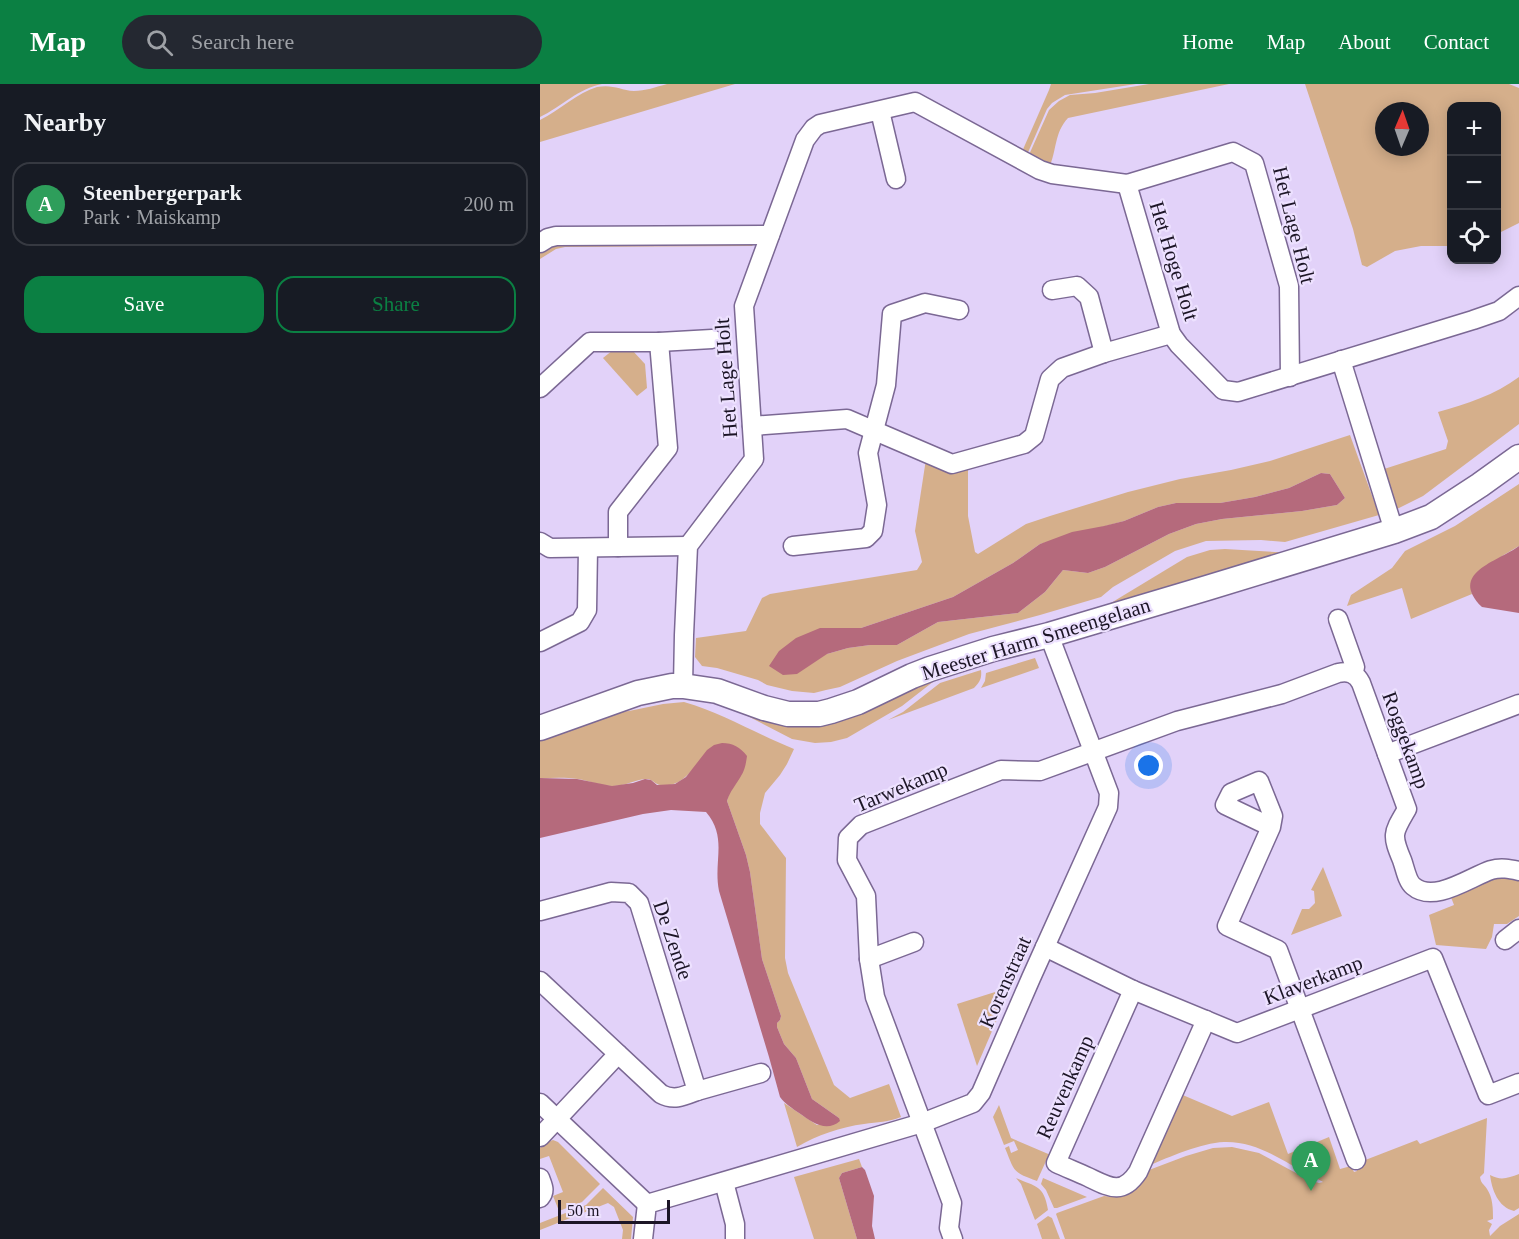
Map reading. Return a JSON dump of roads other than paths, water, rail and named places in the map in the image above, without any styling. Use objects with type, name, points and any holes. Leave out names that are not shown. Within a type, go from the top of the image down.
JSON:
[{"type":"street","name":"Het Lage Holt","points":[[688,546],[754,459],[744,306],[805,140],[814,128],[828,122],[915,102],[1040,170],[1052,174],[1127,184],[1233,152],[1254,162],[1289,286],[1290,377]]},
{"type":"street","points":[[880,111],[896,179]]},
{"type":"street","name":"Het Hoge Holt","points":[[1127,184],[1171,334],[1223,390],[1238,392],[1423,336],[1498,311],[1519,296]]},
{"type":"street","points":[[540,243],[556,236],[770,235]]},
{"type":"street","points":[[1052,290],[1077,286],[1089,297],[1104,353]]},
{"type":"street","points":[[793,546],[866,538],[873,531],[877,506],[868,453],[886,385],[892,314],[925,303],[960,310]]},
{"type":"street","points":[[752,426],[847,419],[952,464],[1024,444],[1034,436],[1050,379],[1062,368],[1104,353],[1171,334]]},
{"type":"street","points":[[540,388],[590,342],[712,339]]},
{"type":"street","points":[[618,547],[618,512],[668,448],[659,342]]},
{"type":"street","points":[[1341,360],[1394,531]]},
{"type":"street","name":"Meester Harm Smeengelaan","points":[[540,728],[638,693],[683,686],[717,691],[776,712],[819,714],[831,711],[858,702],[930,669],[1394,531],[1431,517],[1519,457]]},
{"type":"street","points":[[540,542],[550,548],[688,546],[683,686]]},
{"type":"street","points":[[540,642],[583,619],[587,610],[588,548]]},
{"type":"street","name":"Roggekamp","points":[[1338,619],[1355,667],[1353,674],[1358,677],[1407,809],[1394,830],[1395,844],[1412,885],[1424,892],[1442,891],[1493,869],[1507,868],[1519,871]]},
{"type":"street","name":"Korenstraat","points":[[648,1204],[922,1123],[974,1102],[981,1092],[1108,807],[1109,793],[1049,635]]},
{"type":"street","points":[[1093,752],[1176,721],[1282,694],[1338,673],[1353,674]]},
{"type":"street","points":[[1387,754],[1519,704]]},
{"type":"street","name":"Tarwekamp","points":[[953,1239],[950,1228],[952,1203],[875,997],[869,959],[866,896],[847,860],[848,838],[861,825],[1001,770],[1040,771],[1093,752]]},
{"type":"street","points":[[1271,827],[1227,926],[1278,950],[1356,1160]]},
{"type":"street","name":"De Zende","points":[[540,911],[611,892],[629,893],[639,903],[697,1091]]},
{"type":"street","points":[[869,959],[914,942]]},
{"type":"street","name":"Klaverkamp","points":[[1045,947],[1133,990],[1237,1033],[1433,958],[1488,1095],[1519,1083]]},
{"type":"street","points":[[540,981],[664,1096],[678,1098],[761,1073]]},
{"type":"street","name":"Reuvenkamp","points":[[1133,990],[1056,1163],[1111,1188],[1126,1184],[1138,1172],[1206,1020]]},
{"type":"street","points":[[540,1137],[618,1054]]},
{"type":"street","points":[[540,1103],[648,1204],[643,1239]]},
{"type":"street","points":[[540,1178],[544,1187],[540,1198]]},
{"type":"street","points":[[724,1182],[735,1224],[735,1239]]},
{"type":"place","name":"Steenbergerpark","points":[[1311,1191]]}]
